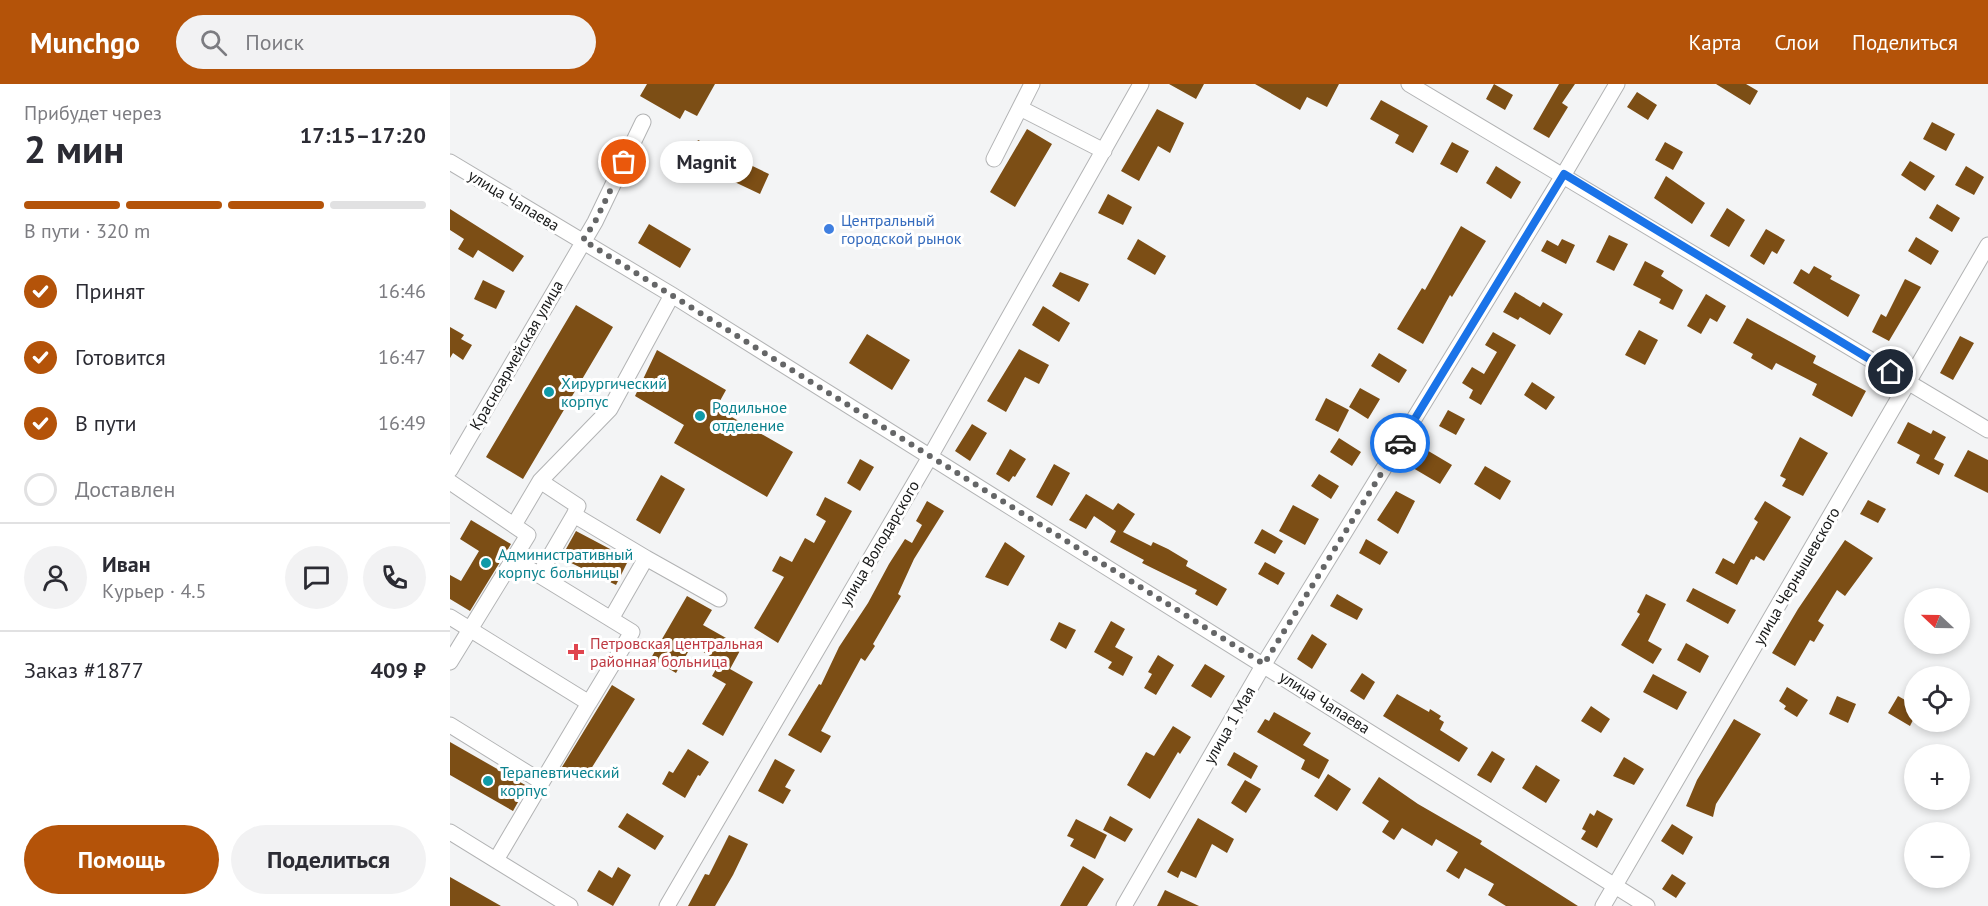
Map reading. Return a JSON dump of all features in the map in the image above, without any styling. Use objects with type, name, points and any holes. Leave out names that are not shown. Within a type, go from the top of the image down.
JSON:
[{"type":"street","points":[[994,159],[1032,84]]},
{"type":"street","name":"улица Володарского","points":[[667,906],[931,455],[1141,84]]},
{"type":"street","points":[[1409,84],[1564,174],[1988,430]]},
{"type":"street","name":"улица 1 Мая","points":[[1124,906],[1264,664],[1617,84]]},
{"type":"street","points":[[1020,108],[1104,151]]},
{"type":"street","name":"Красноармейская улица","points":[[450,470],[595,222],[643,122]]},
{"type":"street","name":"улица Чапаева","points":[[450,162],[583,240],[931,455],[1647,906]]},
{"type":"street","name":"улица Чернышевского","points":[[1603,906],[1988,245]]},
{"type":"street","points":[[514,525],[540,481],[610,409],[672,295]]},
{"type":"street","points":[[539,575],[578,506],[540,481]]},
{"type":"street","points":[[450,482],[528,535],[450,662]]},
{"type":"street","points":[[574,514],[719,599]]},
{"type":"street","points":[[611,619],[646,558]]},
{"type":"street","points":[[496,860],[632,632],[513,560]]},
{"type":"street","points":[[450,617],[589,703]]},
{"type":"street","points":[[450,724],[542,782]]},
{"type":"street","points":[[450,832],[570,906]]},
{"type":"building","points":[[647,84],[715,84],[697,116],[685,110],[680,119],[640,96]]},
{"type":"building","points":[[1169,84],[1204,84],[1196,99]]},
{"type":"building","points":[[1255,84],[1339,84],[1327,107],[1307,97],[1300,110]]},
{"type":"building","points":[[1494,84],[1513,95],[1505,110],[1486,99]]},
{"type":"building","points":[[1559,84],[1575,84],[1562,103],[1568,107],[1549,138],[1533,129]]},
{"type":"building","points":[[1716,84],[1746,84],[1758,91],[1750,105]]},
{"type":"building","points":[[1637,92],[1657,105],[1648,120],[1627,107]]},
{"type":"building","points":[[1381,100],[1428,126],[1413,153],[1395,143],[1399,135],[1370,119]]},
{"type":"building","points":[[1157,109],[1184,123],[1170,153],[1158,146],[1139,181],[1121,171]]},
{"type":"building","points":[[1932,122],[1955,134],[1946,151],[1923,139]]},
{"type":"building","points":[[1027,129],[1052,144],[1015,207],[990,192]]},
{"type":"building","points":[[698,140],[769,174],[760,194],[688,160]]},
{"type":"building","points":[[1452,142],[1469,151],[1457,173],[1440,164]]},
{"type":"building","points":[[1665,142],[1683,152],[1673,170],[1655,160]]},
{"type":"building","points":[[1910,161],[1935,176],[1925,191],[1901,175]]},
{"type":"building","points":[[1496,166],[1521,182],[1511,199],[1486,183]]},
{"type":"building","points":[[1966,166],[1984,177],[1974,195],[1955,185]]},
{"type":"building","points":[[1666,176],[1705,203],[1692,224],[1654,198]]},
{"type":"building","points":[[1108,194],[1132,207],[1123,225],[1098,213]]},
{"type":"building","points":[[1937,204],[1960,218],[1952,232],[1929,218]]},
{"type":"building","points":[[1727,208],[1745,220],[1729,247],[1710,236]]},
{"type":"building","points":[[450,209],[524,256],[513,272],[478,250],[473,258],[458,249],[464,239],[450,230]]},
{"type":"building","points":[[649,224],[691,249],[680,268],[638,243]]},
{"type":"building","points":[[1461,226],[1486,241],[1452,297],[1450,295],[1423,344],[1397,329],[1422,288],[1425,290]]},
{"type":"building","points":[[1766,229],[1785,240],[1777,254],[1772,251],[1764,265],[1750,256]]},
{"type":"building","points":[[1609,235],[1628,244],[1614,271],[1596,262]]},
{"type":"building","points":[[1916,237],[1939,251],[1931,265],[1908,251]]},
{"type":"building","points":[[1138,239],[1166,256],[1155,275],[1127,259]]},
{"type":"building","points":[[1562,239],[1575,245],[1566,264],[1541,251],[1547,240],[1558,246]]},
{"type":"building","points":[[1645,261],[1664,271],[1661,276],[1683,290],[1673,310],[1659,303],[1661,299],[1633,285]]},
{"type":"building","points":[[1814,266],[1832,276],[1830,279],[1860,295],[1848,317],[1793,283],[1801,269],[1809,274]]},
{"type":"building","points":[[1060,272],[1089,284],[1079,302],[1052,286]]},
{"type":"building","points":[[1905,279],[1921,287],[1889,341],[1872,332],[1881,314],[1886,317]]},
{"type":"building","points":[[483,280],[505,291],[496,309],[474,299]]},
{"type":"building","points":[[1515,292],[1540,307],[1543,302],[1563,314],[1550,335],[1520,317],[1518,320],[1503,312]]},
{"type":"building","points":[[1706,294],[1726,306],[1717,322],[1710,318],[1701,334],[1687,326]]},
{"type":"building","name":"Хирургический корпус","points":[[576,305],[613,327],[523,479],[486,457]]},
{"type":"building","points":[[1043,306],[1070,323],[1059,342],[1032,325]]},
{"type":"building","points":[[1747,318],[1816,356],[1813,363],[1866,391],[1852,417],[1812,395],[1817,384],[1776,363],[1772,370],[1751,358],[1753,354],[1733,343]]},
{"type":"building","points":[[450,327],[464,335],[461,339],[472,345],[463,360],[453,353],[450,358]]},
{"type":"building","points":[[1639,330],[1658,340],[1645,365],[1625,355]]},
{"type":"building","points":[[1493,332],[1516,345],[1481,405],[1469,398],[1473,390],[1462,383],[1472,367],[1484,374],[1497,352],[1485,345]]},
{"type":"building","points":[[867,334],[910,360],[892,390],[849,363]]},
{"type":"building","points":[[1960,336],[1974,343],[1953,380],[1940,373]]},
{"type":"building","points":[[1019,349],[1049,365],[1039,384],[1025,377],[1006,412],[987,401]]},
{"type":"building","name":"Родильное отделение","points":[[657,350],[726,390],[716,408],[793,452],[767,497],[674,443],[684,425],[635,396]]},
{"type":"building","points":[[1379,353],[1407,370],[1399,383],[1371,366]]},
{"type":"building","points":[[1532,382],[1555,397],[1546,410],[1524,395]]},
{"type":"building","points":[[1360,388],[1380,399],[1368,419],[1349,407]]},
{"type":"building","points":[[1326,398],[1349,410],[1338,432],[1315,420]]},
{"type":"building","points":[[1448,410],[1465,419],[1456,435],[1439,426]]},
{"type":"building","points":[[1908,422],[1931,434],[1933,430],[1946,437],[1934,459],[1944,464],[1939,475],[1916,463],[1920,455],[1897,443]]},
{"type":"building","points":[[972,424],[987,433],[970,461],[955,451]]},
{"type":"building","points":[[1800,437],[1828,453],[1803,496],[1782,486],[1786,479],[1780,476]]},
{"type":"building","points":[[1339,438],[1361,452],[1352,466],[1330,452]]},
{"type":"building","points":[[1010,449],[1026,459],[1015,477],[1013,476],[1009,482],[996,474]]},
{"type":"building","points":[[1425,449],[1452,465],[1440,484],[1413,468]]},
{"type":"building","points":[[1968,450],[1988,460],[1988,493],[1954,476]]},
{"type":"building","points":[[860,459],[874,467],[860,491],[847,483]]},
{"type":"building","points":[[1054,464],[1070,473],[1052,506],[1036,497]]},
{"type":"building","points":[[1485,466],[1511,481],[1500,500],[1474,484]]},
{"type":"building","points":[[1319,474],[1339,486],[1331,499],[1311,486]]},
{"type":"building","points":[[661,475],[685,489],[660,534],[636,520]]},
{"type":"building","points":[[1396,491],[1415,501],[1398,534],[1377,520]]},
{"type":"building","points":[[1086,494],[1113,510],[1118,503],[1135,514],[1123,532],[1151,546],[1153,542],[1168,549],[1188,561],[1186,566],[1227,589],[1217,606],[1195,594],[1197,590],[1142,563],[1144,560],[1110,542],[1116,531],[1094,516],[1086,529],[1069,520]]},
{"type":"building","points":[[825,497],[852,511],[778,643],[754,628],[784,577],[772,571],[780,556],[792,562],[805,538],[814,543],[826,521],[816,515]]},
{"type":"building","points":[[1868,500],[1886,509],[1878,523],[1860,514]]},
{"type":"building","points":[[927,501],[944,511],[914,559],[898,594],[901,596],[873,644],[875,646],[865,661],[861,658],[821,731],[831,736],[821,753],[788,735],[819,684],[821,685],[839,647],[868,603],[905,539],[912,543],[922,525],[916,521]]},
{"type":"building","points":[[1765,501],[1791,517],[1764,561],[1756,556],[1754,560],[1751,559],[1737,585],[1715,573],[1723,558],[1734,564],[1758,522],[1754,519]]},
{"type":"building","points":[[1293,505],[1319,519],[1305,545],[1279,531]]},
{"type":"building","name":"Административный корпус больницы","points":[[471,520],[511,544],[470,611],[450,599],[450,575],[461,581],[479,551],[460,539]]},
{"type":"building","points":[[1262,529],[1283,541],[1275,554],[1254,543]]},
{"type":"building","points":[[576,531],[629,559],[616,585],[561,558]]},
{"type":"building","points":[[1366,539],[1388,552],[1380,565],[1359,553]]},
{"type":"building","points":[[1845,540],[1873,558],[1845,596],[1837,590],[1818,621],[1824,625],[1814,642],[1810,640],[1795,666],[1772,653],[1798,609]]},
{"type":"building","points":[[1005,542],[1025,556],[1008,586],[985,577]]},
{"type":"building","points":[[1265,562],[1285,573],[1278,585],[1258,574]]},
{"type":"building","points":[[1693,588],[1736,610],[1728,624],[1686,601]]},
{"type":"building","points":[[1337,594],[1363,609],[1357,620],[1330,606]]},
{"type":"building","points":[[1646,594],[1666,604],[1648,641],[1662,649],[1653,664],[1621,645],[1640,614],[1637,612]]},
{"type":"building","points":[[687,596],[712,610],[703,625],[742,647],[730,669],[753,682],[723,736],[702,724],[726,684],[712,676],[720,662],[692,645],[676,673],[651,658]]},
{"type":"building","points":[[1111,621],[1125,629],[1115,647],[1133,657],[1123,676],[1108,668],[1112,662],[1094,652]]},
{"type":"building","points":[[1059,622],[1076,630],[1066,649],[1050,640]]},
{"type":"building","points":[[1312,634],[1327,644],[1312,669],[1297,659]]},
{"type":"building","points":[[1686,643],[1709,656],[1700,673],[1677,660]]},
{"type":"building","points":[[1158,655],[1174,665],[1156,695],[1144,688],[1152,674],[1148,672]]},
{"type":"building","points":[[1205,664],[1225,676],[1211,698],[1191,686]]},
{"type":"building","points":[[1362,673],[1375,682],[1364,700],[1350,691]]},
{"type":"building","points":[[1653,674],[1687,692],[1677,710],[1643,692]]},
{"type":"building","points":[[612,685],[635,699],[584,780],[562,767]]},
{"type":"building","points":[[1787,687],[1808,700],[1797,717],[1784,709],[1786,706],[1779,701]]},
{"type":"building","points":[[1397,694],[1441,716],[1439,719],[1444,722],[1440,730],[1468,748],[1459,762],[1383,716]]},
{"type":"building","points":[[1837,696],[1856,704],[1848,723],[1829,714]]},
{"type":"building","points":[[1898,696],[1904,699],[1904,722],[1888,713]]},
{"type":"building","points":[[1591,706],[1610,719],[1601,733],[1581,721]]},
{"type":"building","points":[[1274,712],[1311,733],[1303,745],[1329,760],[1319,779],[1301,769],[1305,760],[1257,732],[1265,719],[1269,721]]},
{"type":"building","points":[[1734,719],[1761,734],[1716,804],[1713,817],[1686,806],[1697,780]]},
{"type":"building","points":[[1173,726],[1191,737],[1180,754],[1178,752],[1150,799],[1127,785],[1146,752],[1154,756]]},
{"type":"building","name":"Терапевтический корпус","points":[[450,742],[527,786],[513,811],[450,775]]},
{"type":"building","points":[[688,749],[709,762],[700,776],[698,775],[685,798],[662,784],[669,771],[673,773]]},
{"type":"building","points":[[1492,751],[1505,759],[1491,783],[1477,775]]},
{"type":"building","points":[[1234,752],[1258,766],[1251,779],[1227,765]]},
{"type":"building","points":[[1624,757],[1644,769],[1634,785],[1613,776]]},
{"type":"building","points":[[775,759],[795,770],[785,787],[791,790],[783,804],[758,791]]},
{"type":"building","points":[[1536,765],[1560,780],[1546,803],[1522,788]]},
{"type":"building","points":[[1328,774],[1351,789],[1337,811],[1314,796]]},
{"type":"building","points":[[1379,777],[1418,804],[1482,841],[1480,844],[1578,906],[1506,906],[1488,895],[1494,884],[1465,868],[1459,879],[1446,871],[1458,852],[1436,839],[1432,846],[1402,828],[1394,840],[1382,832],[1389,821],[1362,803]]},
{"type":"building","points":[[1245,780],[1261,789],[1246,813],[1231,803]]},
{"type":"building","points":[[1597,810],[1613,819],[1597,848],[1581,839],[1586,831],[1582,829],[1590,813],[1594,816]]},
{"type":"building","points":[[627,813],[664,836],[655,850],[618,827]]},
{"type":"building","points":[[1110,816],[1133,829],[1125,842],[1103,830]]},
{"type":"building","points":[[1198,818],[1234,839],[1227,853],[1212,844],[1196,878],[1181,871],[1178,878],[1167,872]]},
{"type":"building","points":[[1076,819],[1107,835],[1095,859],[1070,846],[1074,839],[1067,836]]},
{"type":"building","points":[[1672,824],[1693,837],[1683,855],[1661,841]]},
{"type":"building","points":[[729,835],[748,844],[733,875],[715,906],[688,906],[705,874],[709,875]]},
{"type":"building","points":[[1083,866],[1104,879],[1087,906],[1060,906]]},
{"type":"building","points":[[618,867],[631,875],[613,906],[587,891],[599,870],[612,878]]},
{"type":"building","points":[[1672,874],[1686,883],[1676,898],[1662,889]]},
{"type":"building","points":[[450,877],[501,906],[450,906]]},
{"type":"building","points":[[1165,890],[1199,906],[1157,906]]},
{"type":"way so far","points":[[624,162],[595,222],[583,240],[1264,664],[1400,443]]},
{"type":"place","name":"Magnit","points":[[624,162]]},
{"type":"place","name":"Центральный городской рынок","points":[[829,229]]},
{"type":"place","name":"Хирургический корпус","points":[[549,392]]},
{"type":"place","name":"Родильное отделение","points":[[700,416]]},
{"type":"place","name":"Административный корпус больницы","points":[[486,563]]},
{"type":"place","name":"Петровская центральная районная больница","points":[[576,652]]},
{"type":"place","name":"Терапевтический корпус","points":[[488,781]]},
{"type":"route","points":[[1400,443],[1564,174],[1891,372]]}]
